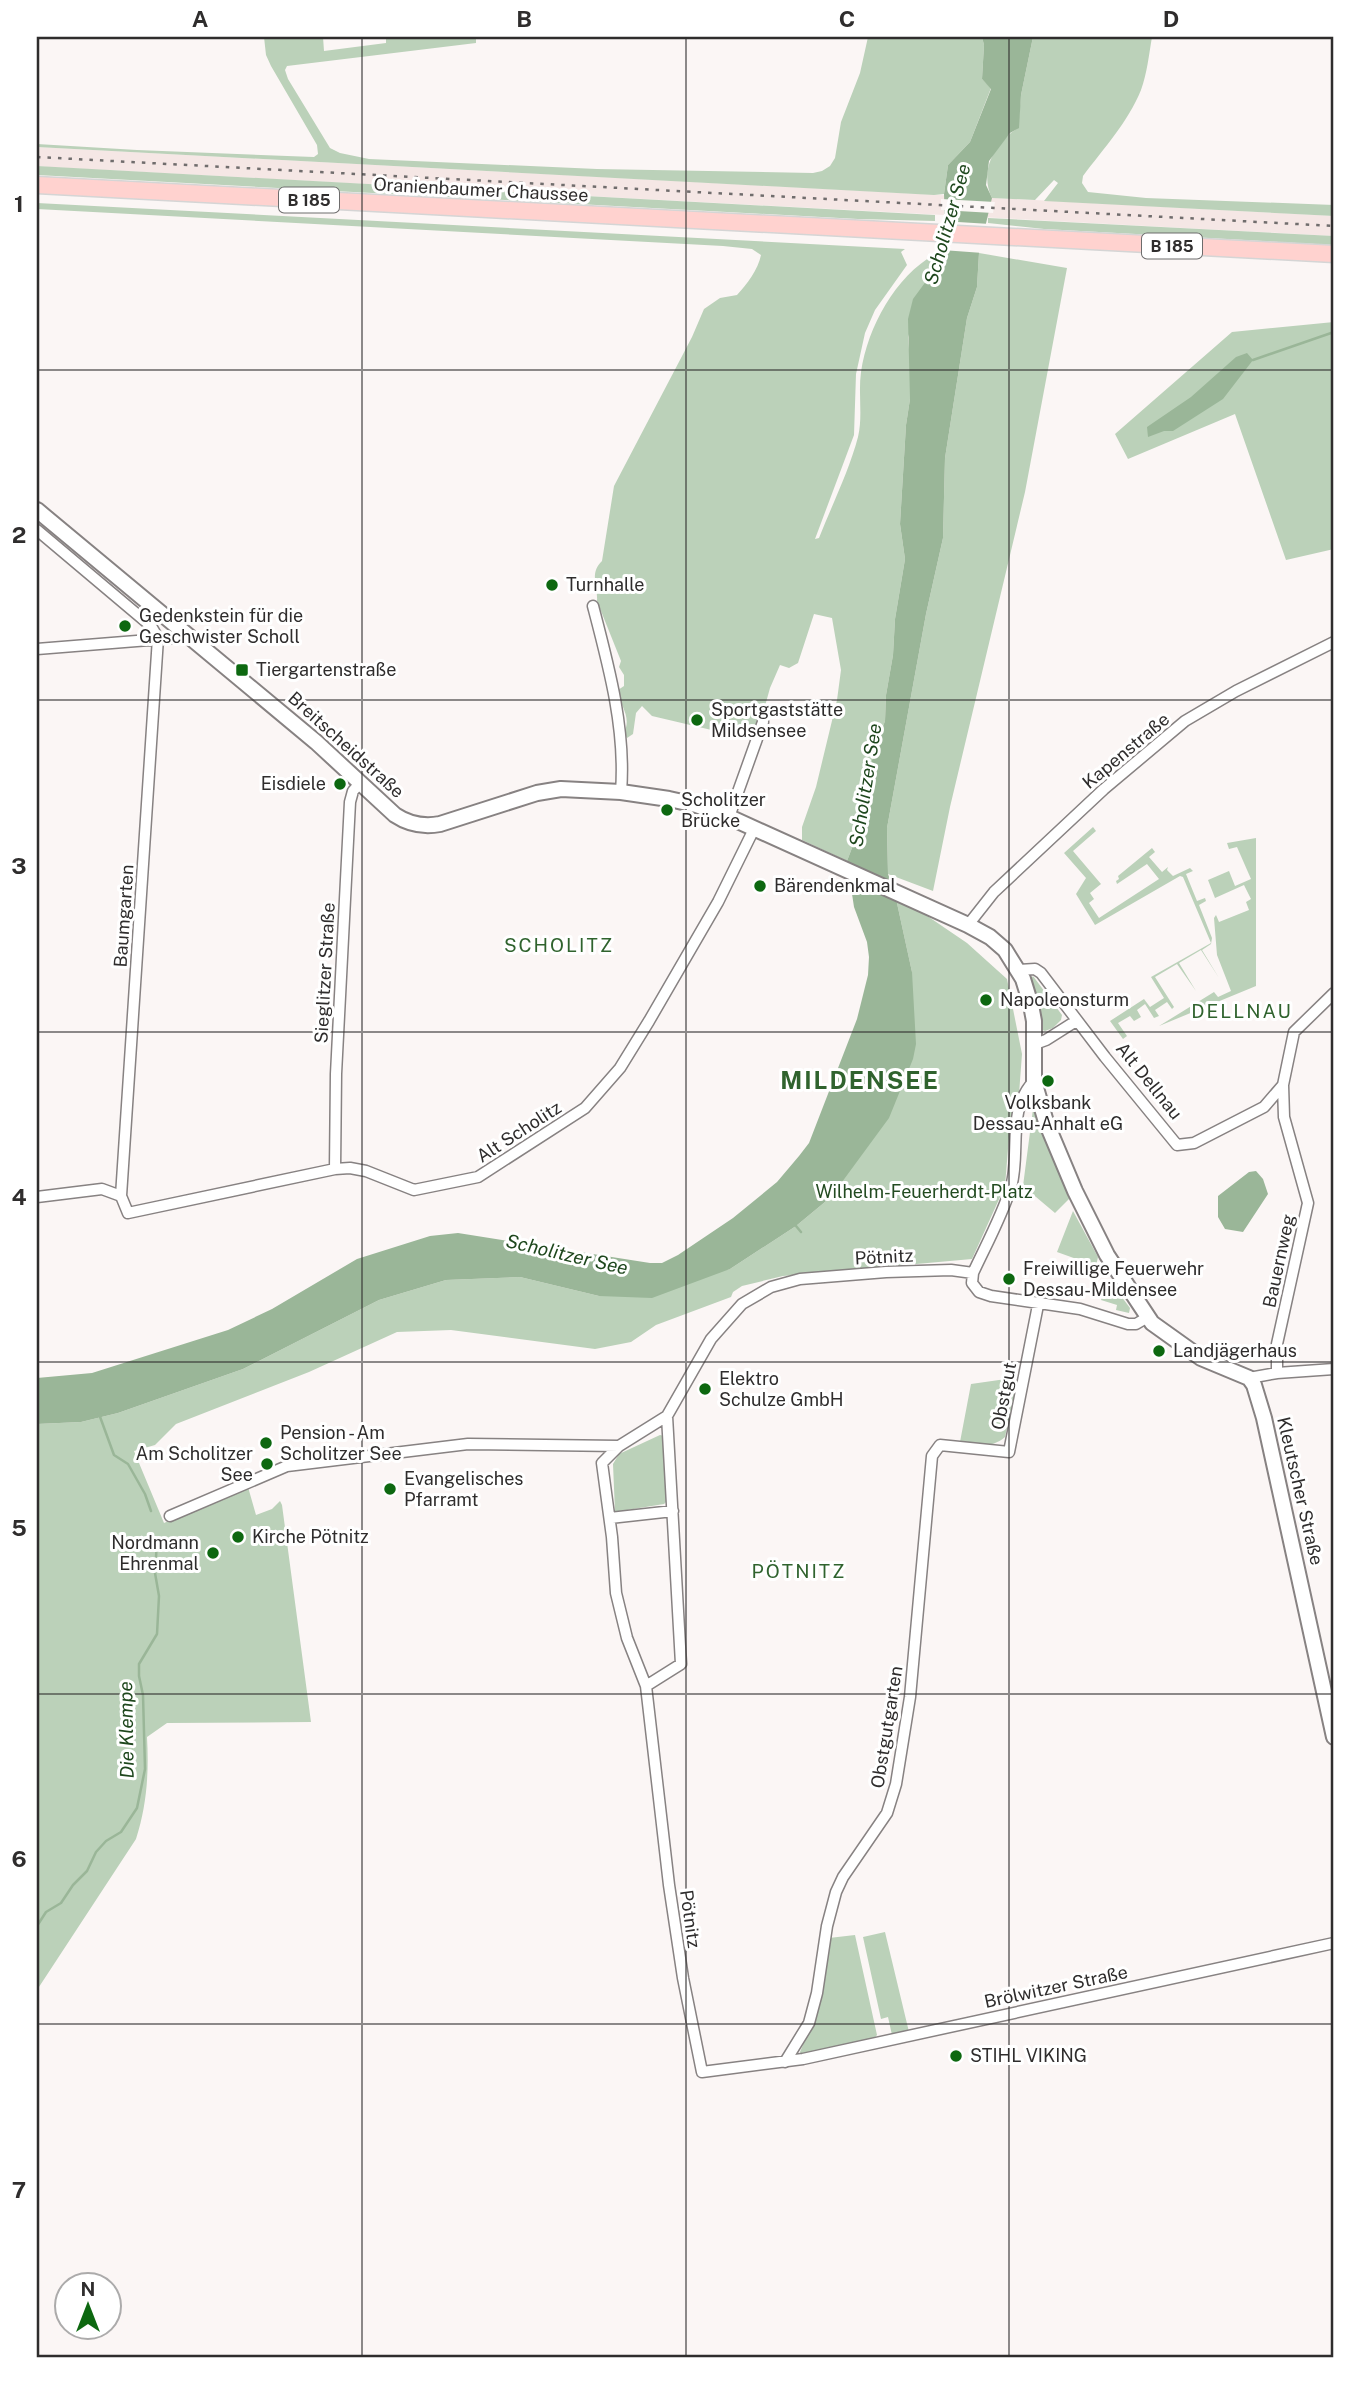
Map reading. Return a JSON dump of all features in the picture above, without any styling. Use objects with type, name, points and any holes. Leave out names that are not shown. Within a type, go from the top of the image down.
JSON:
[{"type":"main road","name":"Oranienbaumer Chaussee","points":[[37,185],[1334,254]]},
{"type":"street","name":"Breitscheidstraße","points":[[37,510],[185,632],[396,815],[409,823],[424,826],[440,824],[548,790],[621,792],[696,805],[729,817],[915,901]]},
{"type":"street","points":[[37,530],[151,626],[158,638]]},
{"type":"street","points":[[593,606],[610,669],[622,749],[621,792]]},
{"type":"street","points":[[37,649],[174,638],[185,632]]},
{"type":"street","name":"Baumgarten","points":[[121,1196],[158,638]]},
{"type":"street","name":"Kapenstraße","points":[[968,925],[994,892],[1104,789],[1185,721],[1236,691],[1334,642]]},
{"type":"street","points":[[729,817],[763,722]]},
{"type":"street","name":"Sieglitzer Straße","points":[[335,1169],[336,1074],[350,802],[353,791],[361,782]]},
{"type":"street","name":"Alt Scholitz","points":[[37,1197],[102,1189],[121,1196],[128,1213],[335,1169],[366,1171],[414,1190],[478,1177],[585,1108],[620,1069],[718,902],[754,829]]},
{"type":"street","name":"Alt Dellnau","points":[[915,901],[968,925],[997,944],[1018,970],[1031,1005],[1035,1044],[1034,1081],[1046,1122],[1075,1191],[1107,1255],[1148,1317],[1201,1358],[1249,1378]]},
{"type":"street","name":"Alt Dellnau","points":[[1018,970],[1035,968],[1041,973],[1076,1021],[1177,1145],[1194,1143],[1264,1107],[1283,1085],[1294,1032],[1334,993]]},
{"type":"street","points":[[1035,1044],[1076,1021]]},
{"type":"street","points":[[1034,1081],[1025,1090],[1020,1104],[1014,1132],[1012,1183],[973,1273],[972,1283],[979,1292],[991,1296],[1038,1305],[1080,1309],[1128,1324],[1136,1324],[1148,1317]]},
{"type":"street","name":"Bauernweg","points":[[1277,1373],[1278,1344],[1308,1203],[1284,1116],[1283,1085]]},
{"type":"street","points":[[1264,1107],[1284,1116]]},
{"type":"street","name":"Pötnitz","points":[[785,2062],[702,2072],[683,1978],[669,1885],[646,1686],[626,1638],[616,1593],[610,1518],[602,1464],[619,1446],[667,1416],[711,1339],[742,1304],[771,1287],[800,1279],[886,1272],[951,1270],[973,1273]]},
{"type":"street","name":"Obstgut","points":[[932,1456],[940,1445],[1009,1452],[1038,1305]]},
{"type":"street","points":[[1249,1378],[1334,1369]]},
{"type":"street","name":"Kleutscher Straße","points":[[1249,1378],[1254,1385],[1264,1418],[1334,1737]]},
{"type":"street","points":[[646,1686],[681,1664],[667,1416]]},
{"type":"street","points":[[170,1516],[287,1466],[468,1444],[619,1446]]},
{"type":"street","name":"Obstgutgarten","points":[[785,2062],[809,2024],[836,1892],[843,1877],[887,1813],[897,1784],[910,1696],[932,1456]]},
{"type":"street","points":[[610,1518],[673,1511]]},
{"type":"street","name":"Brölwitzer Straße","points":[[785,2062],[1334,1943]]},
{"type":"shaded area","points":[[37,147],[1334,216],[1334,236],[49,167],[37,166]]},
{"type":"green space","points":[[264,37],[323,37],[324,51],[386,43],[386,37],[476,37],[476,43],[287,66],[285,70],[288,79],[330,148],[369,159],[597,169],[822,171],[830,166],[835,158],[841,122],[860,73],[868,37],[982,37],[982,79],[991,88],[970,142],[948,165],[944,194],[934,195],[37,147],[37,144],[314,157],[318,154],[317,145],[271,66],[266,55]]},
{"type":"green space","points":[[1033,37],[1152,37],[1145,77],[1136,102],[1083,176],[1082,183],[1088,192],[1146,198],[1334,205],[1334,216],[1044,201],[1058,183],[1054,180],[1035,200],[992,198],[988,188],[988,168],[1002,142],[1018,128],[1021,95]]},
{"type":"green space","points":[[37,166],[935,215],[935,221],[37,175]]},
{"type":"green space","points":[[37,203],[905,249],[901,252],[907,265],[875,310],[865,333],[856,374],[854,435],[815,539],[819,538],[858,437],[861,372],[877,320],[909,274],[937,253],[946,254],[929,276],[908,337],[910,399],[900,524],[905,559],[895,619],[885,721],[874,751],[855,840],[847,861],[802,840],[802,827],[816,787],[837,700],[841,670],[832,618],[814,614],[798,663],[789,668],[780,665],[760,724],[752,727],[748,735],[721,727],[720,732],[652,716],[642,706],[636,713],[633,734],[627,738],[624,733],[626,716],[618,690],[624,686],[624,675],[619,667],[621,661],[597,601],[595,575],[602,561],[614,486],[704,309],[720,298],[737,295],[755,271],[761,255],[752,249],[723,246],[37,209]]},
{"type":"green space","points":[[988,218],[1334,236],[1334,245],[1044,229],[988,223]]},
{"type":"green space","points":[[979,253],[1067,268],[1025,492],[950,807],[933,891],[888,874],[887,828],[926,614],[943,538],[945,458],[967,318],[977,287]]},
{"type":"green space","points":[[1334,322],[1334,549],[1286,560],[1235,414],[1128,459],[1115,434],[1232,332]]},
{"type":"green space","points":[[1093,827],[1096,831],[1073,851],[1101,884],[1090,893],[1094,899],[1089,903],[1099,918],[1159,879],[1147,864],[1117,884],[1116,881],[1118,876],[1152,848],[1155,852],[1149,857],[1162,872],[1168,867],[1167,870],[1173,876],[1190,868],[1193,871],[1186,874],[1197,901],[1205,898],[1206,901],[1199,905],[1212,938],[1211,944],[1202,950],[1219,978],[1201,950],[1179,963],[1196,991],[1177,964],[1155,977],[1174,1007],[1172,1009],[1167,1002],[1155,1010],[1159,1016],[1154,1018],[1145,1004],[1137,1010],[1141,1017],[1134,1021],[1130,1016],[1118,1023],[1127,1036],[1123,1039],[1110,1021],[1144,999],[1150,1007],[1164,998],[1151,977],[1211,943],[1183,877],[1180,876],[1095,925],[1076,894],[1086,878],[1064,853]]},
{"type":"green space","points":[[1256,838],[1256,986],[1159,1026],[1214,992],[1218,997],[1231,991],[1217,955],[1214,918],[1216,915],[1219,922],[1249,910],[1246,902],[1251,899],[1244,885],[1215,898],[1208,880],[1229,871],[1235,886],[1251,879],[1237,847],[1229,849],[1227,843]]},
{"type":"green space","name":"Wilhelm-Feuerherdt-Platz","points":[[895,894],[967,943],[1007,979],[1022,1054],[1019,1094],[1010,1124],[1005,1186],[972,1259],[783,1276],[742,1286],[733,1292],[731,1297],[656,1325],[631,1342],[595,1349],[451,1330],[397,1332],[309,1372],[176,1424],[155,1445],[134,1451],[164,1523],[248,1487],[256,1515],[272,1509],[280,1501],[311,1722],[167,1723],[147,1737],[146,1788],[136,1839],[37,1990],[37,1424],[81,1422],[118,1413],[243,1369],[379,1300],[446,1280],[520,1277],[599,1296],[730,1269],[796,1226],[831,1197],[912,972]]},
{"type":"green space","points":[[1033,976],[1062,1015],[1053,1028],[1045,1031],[1040,1029],[1038,1005],[1030,980]]},
{"type":"green space","points":[[1033,1109],[1071,1197],[1055,1213],[1023,1186]]},
{"type":"green space","points":[[1073,1211],[1098,1257],[1096,1266],[1057,1252]]},
{"type":"green space","points":[[1109,1280],[1130,1308],[1129,1313],[1116,1310],[1117,1305],[1101,1300]]},
{"type":"green space","points":[[1013,1378],[1017,1383],[1005,1437],[989,1445],[960,1442],[971,1384]]},
{"type":"green space","points":[[660,1435],[664,1436],[667,1501],[664,1504],[615,1512],[613,1464],[619,1454]]},
{"type":"green space","points":[[885,1932],[909,2032],[892,2035],[888,2017],[881,2019],[863,1937]]},
{"type":"green space","points":[[855,1935],[877,2035],[871,2042],[802,2057],[800,2052],[814,2018],[829,1938]]},
{"type":"water","name":"Scholitzer See","points":[[982,37],[1033,37],[1021,95],[1019,128],[1010,133],[989,161],[986,185],[992,198],[979,253],[977,287],[967,318],[945,458],[943,538],[926,614],[887,828],[888,874],[912,972],[916,1044],[913,1059],[889,1118],[831,1197],[796,1226],[730,1269],[652,1298],[599,1296],[520,1277],[446,1280],[379,1300],[243,1369],[118,1413],[81,1422],[37,1424],[37,1378],[92,1373],[228,1330],[272,1309],[357,1259],[430,1236],[458,1233],[662,1263],[733,1218],[777,1182],[809,1143],[857,1019],[868,975],[867,942],[854,907],[847,861],[855,840],[874,751],[885,721],[895,619],[905,559],[900,524],[910,399],[908,319],[913,299],[946,254],[944,194],[948,165],[970,142],[991,89],[982,79]]},
{"type":"water","points":[[1247,353],[1253,360],[1223,399],[1173,431],[1164,431],[1148,437],[1147,427],[1191,397],[1236,357]]},
{"type":"water","points":[[1256,1171],[1263,1179],[1268,1194],[1243,1232],[1225,1229],[1218,1217],[1218,1196],[1249,1172]]},
{"type":"pier","points":[[941,199],[995,202],[993,213],[941,210]]},
{"type":"pier","points":[[942,221],[990,224],[983,253],[942,250]]},
{"type":"waterway","points":[[1253,360],[1334,332]]},
{"type":"waterway","points":[[796,1226],[801,1232]]},
{"type":"waterway","name":"Die Klempe","points":[[99,1414],[114,1455],[128,1464],[151,1511]]},
{"type":"waterway","name":"Die Klempe","points":[[37,1926],[46,1912],[61,1903],[87,1871],[96,1852],[106,1841],[121,1832],[137,1808],[145,1769],[143,1695],[139,1664],[157,1634],[157,1541]]},
{"type":"railway","points":[[37,157],[1334,226]]},
{"type":"place","name":"Turnhalle","points":[[552,585]]},
{"type":"place","name":"Gedenkstein für die Geschwister Scholl","points":[[125,626]]},
{"type":"place","name":"Tiergartenstraße","points":[[242,670]]},
{"type":"place","name":"Sportgaststätte Mildsensee","points":[[697,720]]},
{"type":"place","name":"Eisdiele","points":[[340,784]]},
{"type":"place","name":"Scholitzer Brücke","points":[[667,810]]},
{"type":"place","name":"Bärendenkmal","points":[[760,886]]},
{"type":"place","name":"Napoleonsturm","points":[[986,1000]]},
{"type":"place","name":"Volksbank Dessau-Anhalt eG","points":[[1048,1081]]},
{"type":"place","name":"Freiwillige Feuerwehr Dessau-Mildensee","points":[[1009,1279]]},
{"type":"place","name":"Landjägerhaus","points":[[1159,1351]]},
{"type":"place","name":"Elektro Schulze GmbH","points":[[705,1389]]},
{"type":"place","name":"Pension - Am Scholitzer See","points":[[266,1443]]},
{"type":"place","name":"Am Scholitzer See","points":[[267,1464]]},
{"type":"place","name":"Evangelisches Pfarramt","points":[[390,1489]]},
{"type":"place","name":"Kirche Pötnitz","points":[[238,1537]]},
{"type":"place","name":"Nordmann Ehrenmal","points":[[213,1553]]},
{"type":"place","name":"STIHL VIKING","points":[[956,2056]]},
{"type":"district","name":"SCHOLITZ","points":[[559,945]]},
{"type":"district","name":"DELLNAU","points":[[1242,1011]]},
{"type":"district","name":"MILDENSEE","points":[[860,1081]]},
{"type":"district","name":"PÖTNITZ","points":[[799,1571]]}]
